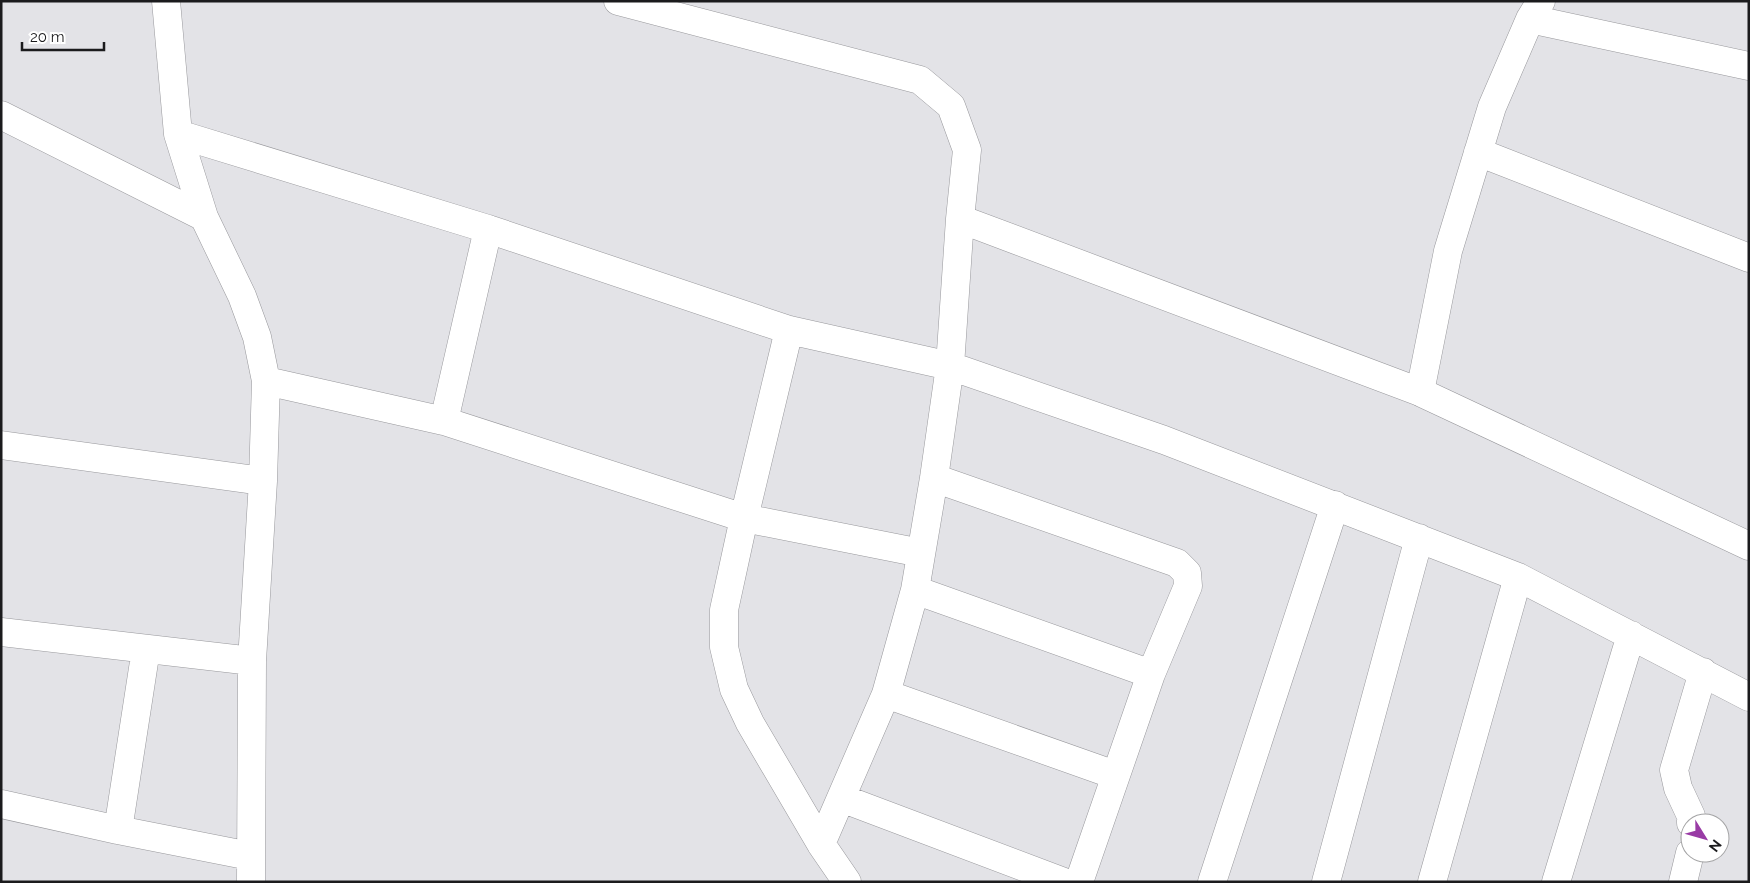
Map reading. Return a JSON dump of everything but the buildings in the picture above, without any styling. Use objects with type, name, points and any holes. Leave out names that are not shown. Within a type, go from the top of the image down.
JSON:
[{"type":"street","points":[[1,804],[118,830],[250,869],[252,662],[263,481],[266,381],[257,337],[242,296],[204,217],[178,134],[166,1]]},
{"type":"street","points":[[618,1],[920,80],[951,106],[967,150],[960,219],[950,366],[915,590],[886,694],[821,844]]},
{"type":"street","points":[[1420,392],[1448,251],[1492,107],[1535,10],[1749,66]]},
{"type":"street","points":[[1,115],[204,217]]},
{"type":"street","points":[[178,134],[488,229],[789,330],[950,366],[1164,440],[1518,577],[1749,697]]},
{"type":"street","points":[[1478,152],[1749,258]]},
{"type":"street","points":[[960,219],[1420,392],[1749,546]]},
{"type":"street","points":[[444,421],[488,229]]},
{"type":"street","points":[[789,330],[724,610],[724,647],[734,689],[750,723],[821,844],[847,882]]},
{"type":"street","points":[[266,381],[444,421],[744,518],[921,553]]},
{"type":"street","points":[[1,445],[263,481]]},
{"type":"street","points":[[934,478],[1177,564],[1187,573],[1188,586],[1151,674],[1079,882]]},
{"type":"street","points":[[1212,882],[1334,505]]},
{"type":"street","points":[[1326,882],[1419,538]]},
{"type":"street","points":[[1432,882],[1518,577]]},
{"type":"street","points":[[915,590],[1151,674]]},
{"type":"street","points":[[1,632],[252,662]]},
{"type":"street","points":[[1556,882],[1631,635]]},
{"type":"street","points":[[118,830],[146,649]]},
{"type":"street","points":[[1690,813],[1678,788],[1674,770],[1703,672]]},
{"type":"street","points":[[886,694],[1115,775]]},
{"type":"street","points":[[841,798],[1064,882]]},
{"type":"street","points":[[1683,882],[1688,863]]}]
